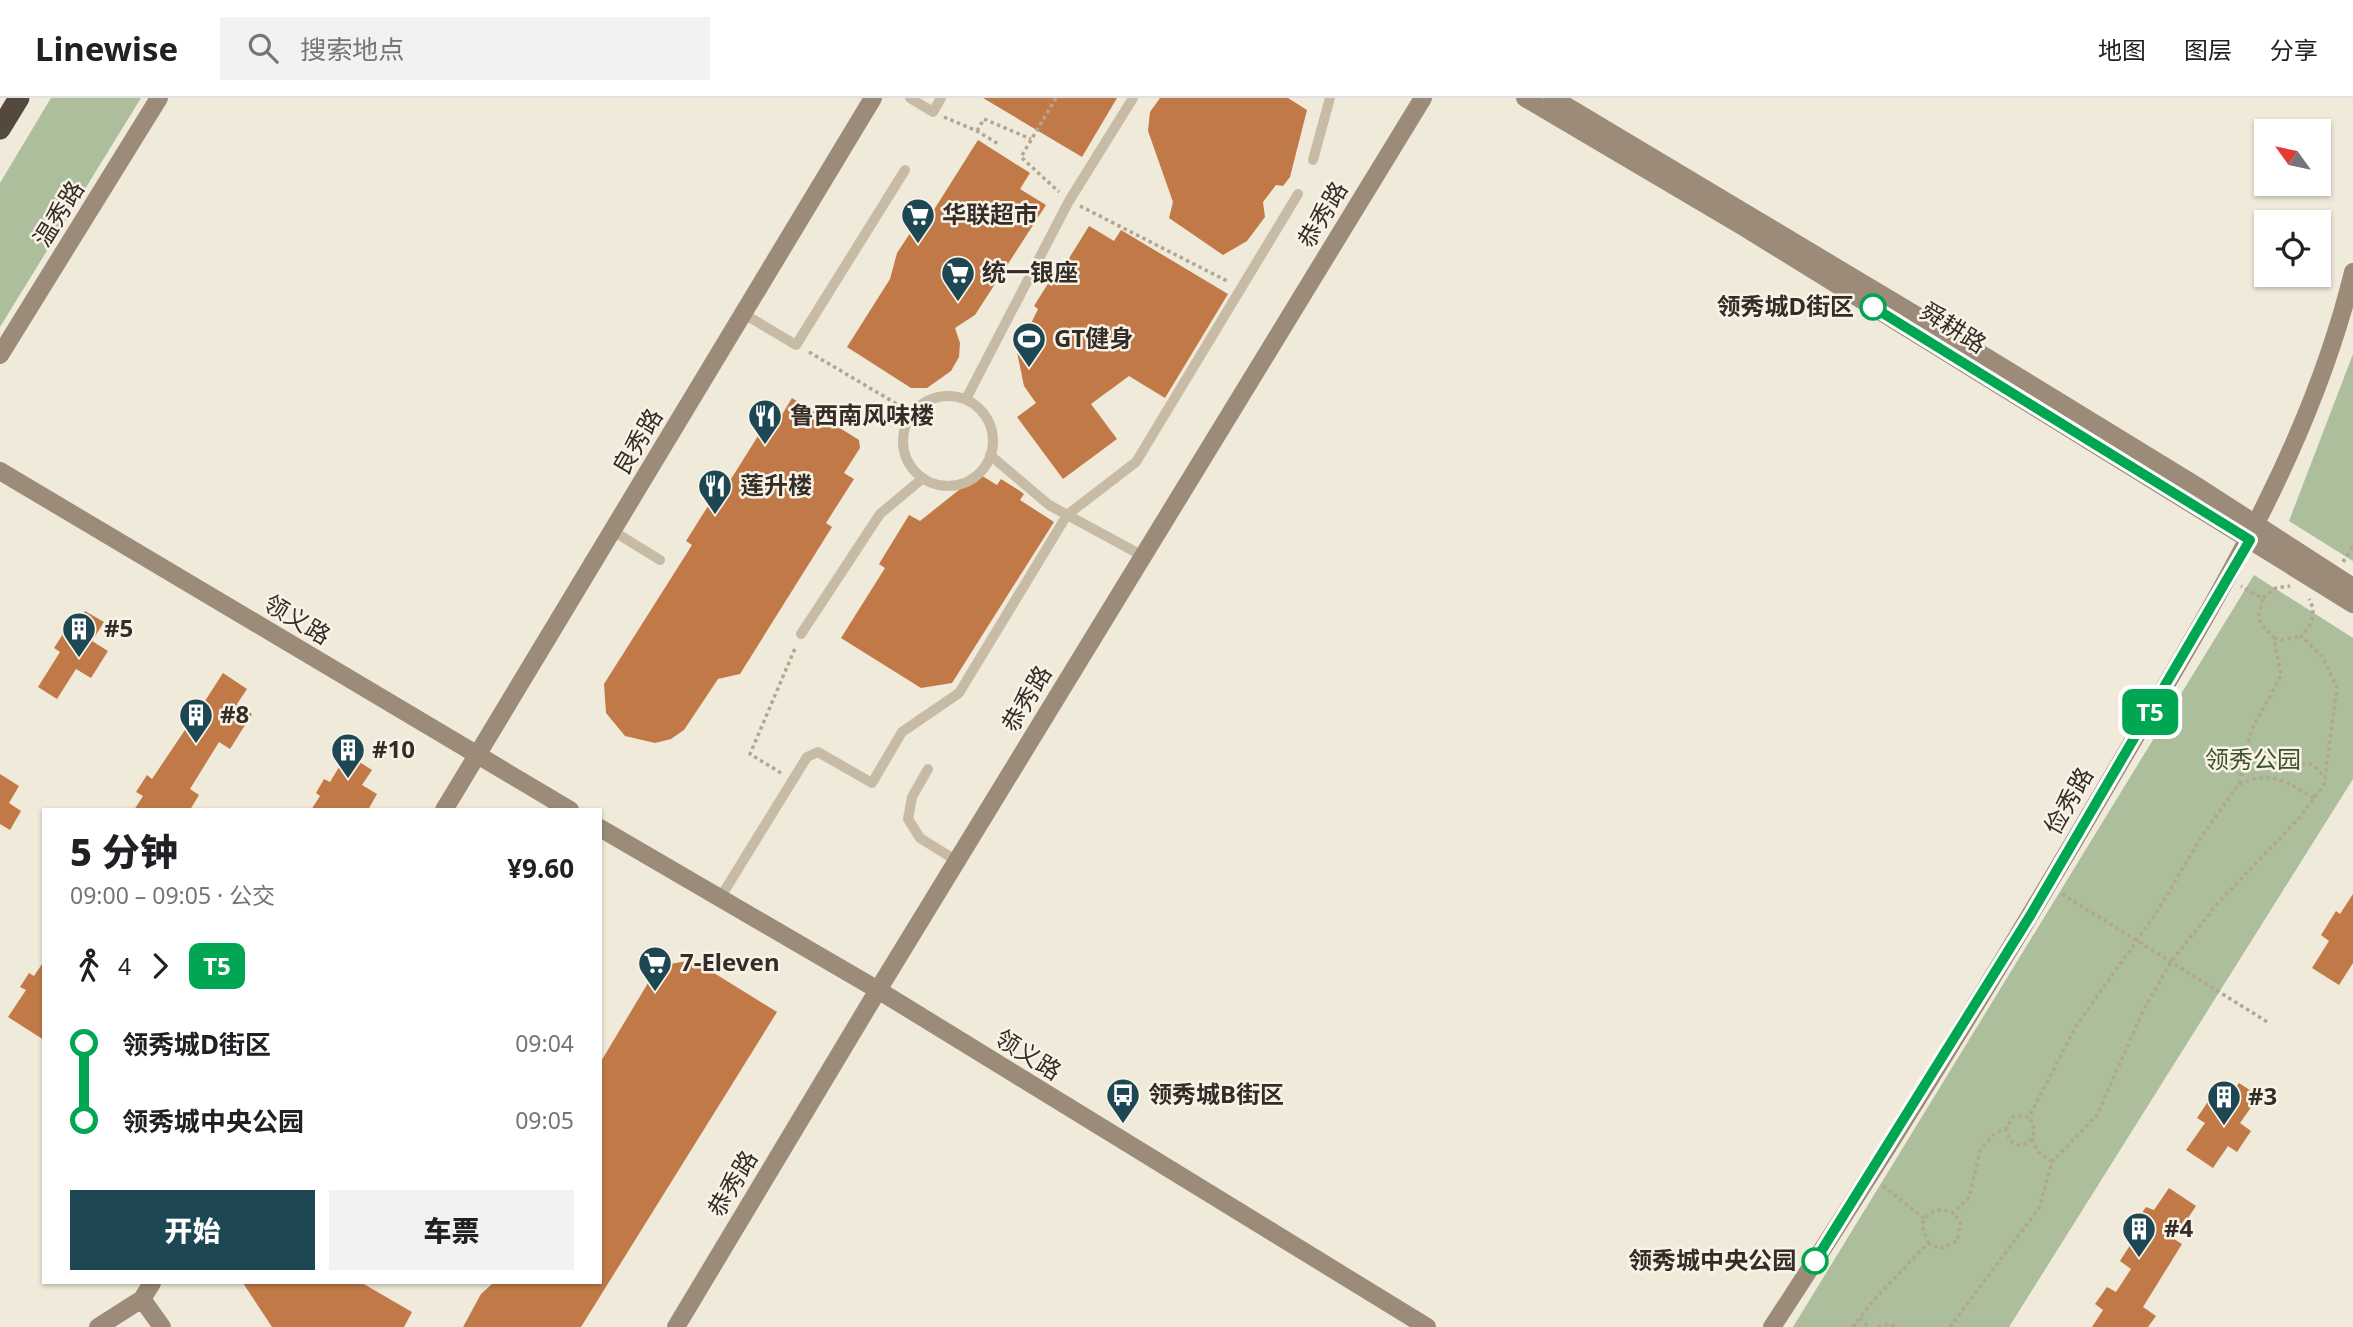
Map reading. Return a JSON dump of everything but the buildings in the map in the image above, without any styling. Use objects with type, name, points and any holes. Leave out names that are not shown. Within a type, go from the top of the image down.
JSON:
[{"type":"highway","points":[[0,129],[19,98]]},
{"type":"street","name":"温秀路","points":[[0,355],[159,98]]},
{"type":"street","name":"良秀路","points":[[445,808],[873,98]]},
{"type":"street","name":"恭秀路","points":[[676,1327],[878,990],[1423,98]]},
{"type":"street","name":"舜耕路","points":[[1525,98],[2253,533],[2353,587]]},
{"type":"street","name":"舜耕路","points":[[1553,98],[1986,357],[2253,533],[2305,584],[2353,604]]},
{"type":"street","name":"俭秀路","points":[[1772,1327],[2048,886],[2228,579],[2253,533],[2309,413],[2353,272]]},
{"type":"street","name":"领义路","points":[[0,471],[567,808]]},
{"type":"street","name":"领义路","points":[[602,829],[878,990],[1427,1327]]},
{"type":"street","points":[[98,1327],[142,1298],[151,1284]]},
{"type":"street","points":[[142,1298],[162,1327]]},
{"type":"lane","points":[[909,98],[933,112],[941,98]]},
{"type":"lane","points":[[966,399],[1069,201],[1133,98]]},
{"type":"lane","points":[[1313,160],[1330,98]]},
{"type":"lane","points":[[744,314],[796,345],[905,170]]},
{"type":"lane","points":[[720,898],[807,757],[818,752],[872,783],[902,732],[959,693],[1067,515],[1136,462],[1298,194]]},
{"type":"lane","points":[[937,397],[966,399],[979,407],[988,419],[993,433],[990,455],[978,474],[966,482],[944,485],[923,478],[912,468],[903,441],[912,413],[923,403],[937,397]]},
{"type":"lane","points":[[990,455],[1049,505],[1143,556]]},
{"type":"lane","points":[[801,634],[880,514],[923,478]]},
{"type":"lane","points":[[613,531],[660,560]]},
{"type":"lane","points":[[929,769],[912,797],[908,819],[920,838],[957,861]]},
{"type":"path","points":[[1056,98],[1021,156],[1069,201],[1122,225],[1241,289]]},
{"type":"path","points":[[933,112],[977,131],[1000,145]]},
{"type":"path","points":[[977,131],[984,119],[1031,139]]},
{"type":"path","points":[[796,345],[912,413]]},
{"type":"path","points":[[2228,579],[2263,599]]},
{"type":"path","points":[[2029,1117],[2076,1026],[2137,940],[2201,837],[2239,784],[2251,731],[2281,676],[2274,638],[2261,624],[2259,615],[2263,599],[2276,588],[2305,584],[2314,612],[2308,629],[2292,640],[2274,638]]},
{"type":"path","points":[[793,780],[751,754],[801,634]]},
{"type":"path","points":[[1950,1327],[2039,1208],[2052,1162],[2097,1115],[2144,1009],[2171,962],[2217,904],[2314,798],[2324,783],[2337,687],[2322,656],[2301,636]]},
{"type":"path","points":[[2247,755],[2280,766],[2291,762],[2312,764],[2325,776]]},
{"type":"path","points":[[2239,784],[2255,777],[2270,777],[2314,798]]},
{"type":"path","points":[[2048,886],[2269,1023]]},
{"type":"path","points":[[1954,1213],[1969,1197],[1980,1151],[1993,1135],[2006,1128],[2014,1116],[2029,1117],[2035,1125],[2032,1139],[2038,1152],[2052,1162]]},
{"type":"path","points":[[2006,1128],[2007,1137],[2015,1144],[2024,1144],[2032,1139]]},
{"type":"path","points":[[1868,1174],[1925,1219]]},
{"type":"path","points":[[1935,1210],[1954,1213],[1961,1223],[1957,1241],[1940,1249],[1928,1244],[1922,1232],[1925,1219],[1935,1210]]},
{"type":"path","points":[[1853,1327],[1928,1244]]},
{"type":"path","points":[[1860,1318],[1869,1327]]},
{"type":"path","points":[[1878,1327],[1889,1324],[1897,1327]]},
{"type":"green space","points":[[51,98],[141,98],[0,327],[0,183]]},
{"type":"green space","points":[[2353,354],[2353,561],[2289,521]]},
{"type":"green space","name":"领秀公园","points":[[2254,575],[2353,638],[2353,779],[2009,1327],[1793,1327]]},
{"type":"bus line","name":"T5","points":[[1815,1261],[2030,916],[2250,540],[1873,307]]},
{"type":"place","name":"华联超市","points":[[918,245]]},
{"type":"place","name":"统一银座","points":[[958,303]]},
{"type":"place","name":"领秀城D街区","points":[[1873,307]]},
{"type":"place","name":"GT健身","points":[[1029,369]]},
{"type":"place","name":"鲁西南风味楼","points":[[765,446]]},
{"type":"place","name":"莲升楼","points":[[715,516]]},
{"type":"place","name":"#5","points":[[79,659]]},
{"type":"place","name":"#8","points":[[196,745]]},
{"type":"place","name":"#10","points":[[348,780]]},
{"type":"place","name":"7-Eleven","points":[[655,993]]},
{"type":"place","name":"领秀城B街区","points":[[1123,1125]]},
{"type":"place","name":"#3","points":[[2224,1127]]},
{"type":"place","name":"#4","points":[[2139,1259]]},
{"type":"place","name":"领秀城中央公园","points":[[1815,1261]]}]
